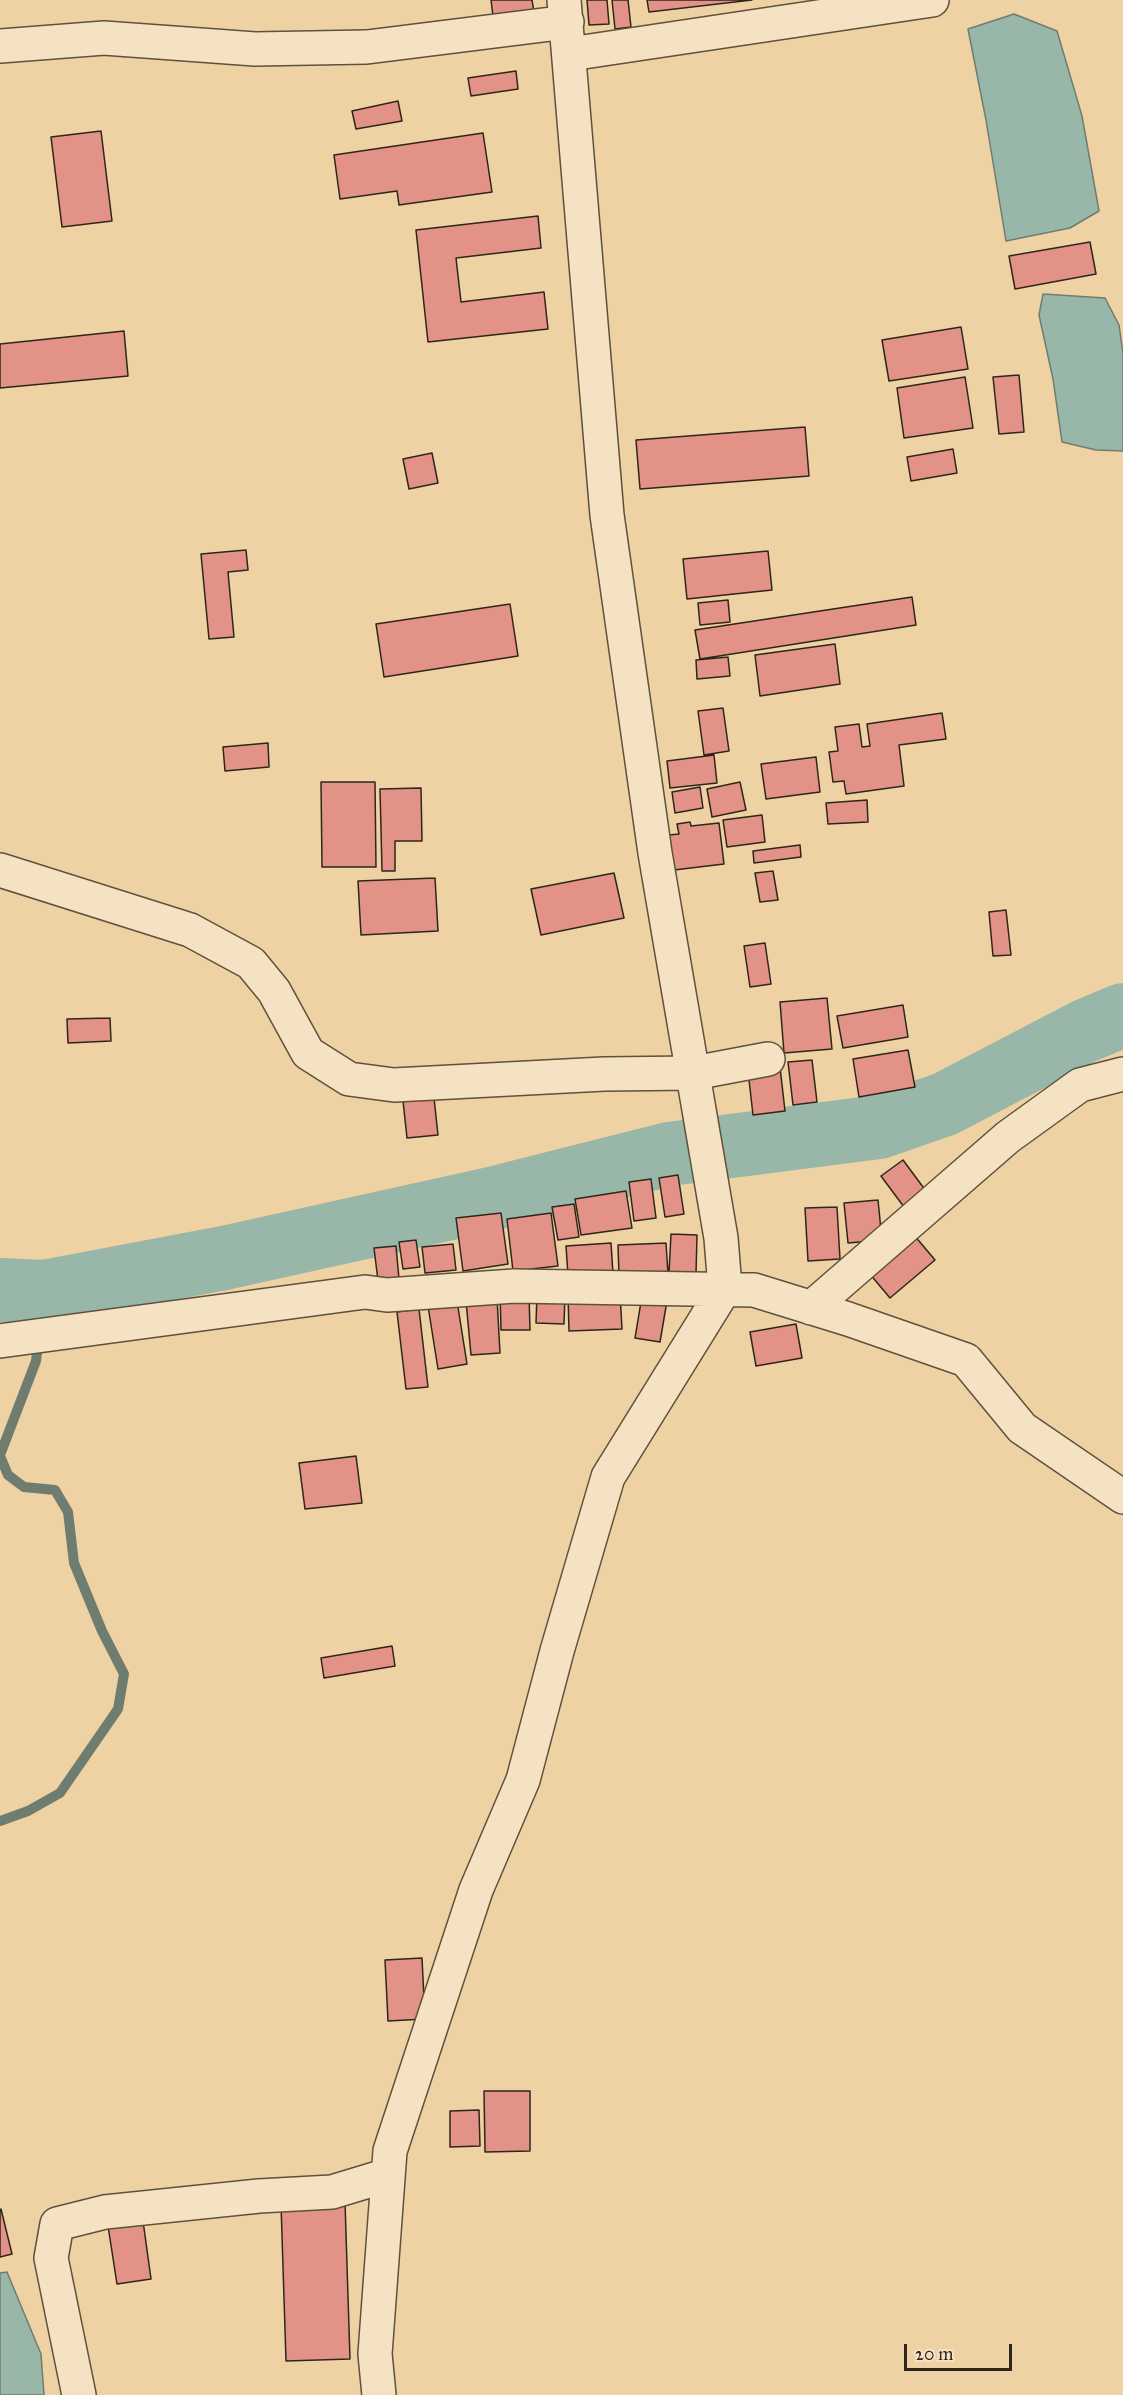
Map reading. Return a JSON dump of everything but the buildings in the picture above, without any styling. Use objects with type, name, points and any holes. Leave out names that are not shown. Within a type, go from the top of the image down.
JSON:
[{"type":"street","points":[[570,54],[932,0]]},
{"type":"street","points":[[0,46],[104,38],[255,49],[367,47],[565,11],[607,515],[655,853],[721,1238],[725,1288],[608,1477],[524,1780],[476,1890],[390,2151],[375,2354],[379,2395]]},
{"type":"street","points":[[0,870],[190,930],[251,963],[274,991],[308,1053],[349,1079],[394,1085],[604,1074],[694,1073],[768,1059]]},
{"type":"street","points":[[811,1308],[1008,1137],[1080,1085],[1123,1074]]},
{"type":"street","points":[[0,1341],[365,1292],[387,1295],[514,1286],[754,1290],[966,1360],[1022,1428],[1123,1497]]},
{"type":"street","points":[[79,2395],[51,2258],[57,2224],[105,2212],[259,2196],[332,2192],[387,2175]]},
{"type":"shaded area","points":[[1014,14],[1057,31],[1082,116],[1099,211],[1070,228],[1006,241],[968,29]]},
{"type":"shaded area","points":[[1043,294],[1105,298],[1119,325],[1123,353],[1123,451],[1096,450],[1062,442],[1053,379],[1039,315]]},
{"type":"shaded area","points":[[7,2272],[41,2354],[44,2395],[0,2395],[0,2273]]},
{"type":"waterway","points":[[0,1290],[44,1292],[224,1258],[491,1199],[669,1154],[879,1127],[945,1104],[1085,1031],[1123,1015]]},
{"type":"waterway","points":[[0,1455],[36,1361],[44,1292]]},
{"type":"waterway","points":[[0,1456],[8,1475],[24,1487],[55,1490],[68,1512],[74,1563],[102,1631],[124,1674],[118,1709],[60,1793],[28,1811],[0,1821]]}]
